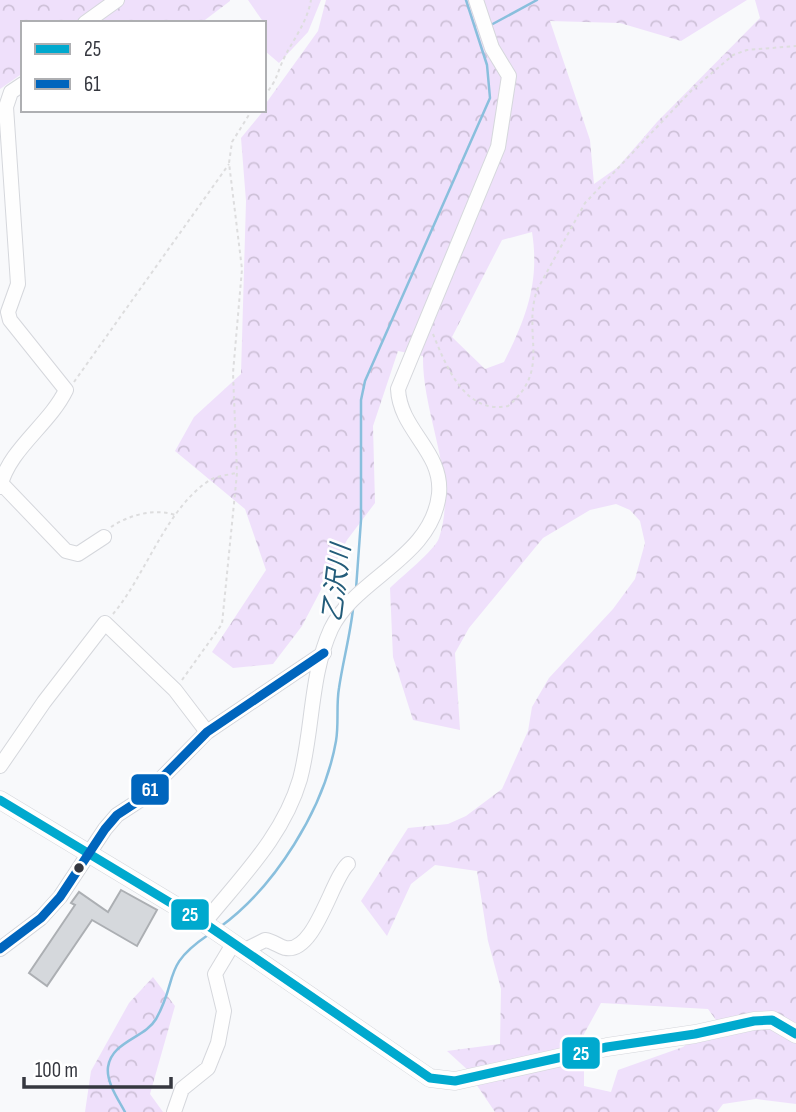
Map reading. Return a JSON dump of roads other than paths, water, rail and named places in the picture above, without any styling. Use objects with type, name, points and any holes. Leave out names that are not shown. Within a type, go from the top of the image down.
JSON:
[{"type":"main road","points":[[0,800],[87,855],[204,923],[430,1078],[448,1082],[607,1047],[695,1034],[754,1021],[772,1020],[796,1034]]},
{"type":"street","points":[[88,21],[117,0]]},
{"type":"street","points":[[204,923],[278,832],[290,806],[300,778],[324,653],[332,627],[348,605],[421,536],[438,500],[438,468],[404,417],[399,402],[399,383],[498,147],[509,76],[492,48],[476,0]]},
{"type":"street","points":[[21,85],[11,92],[6,107],[18,284],[8,312],[10,320],[66,390],[59,405],[8,466],[0,484],[66,551],[78,554],[104,537]]},
{"type":"street","points":[[0,766],[44,702],[105,623],[175,690],[206,732]]},
{"type":"street","points":[[0,949],[41,918],[60,897],[117,815],[140,800],[206,732],[324,653]]},
{"type":"street","points":[[174,1112],[182,1088],[208,1068],[218,1043],[224,1011],[215,974],[238,947],[265,940],[285,948],[292,947],[306,938],[318,923],[339,872],[348,864]]},
{"type":"waterway","name":"乙沢川","points":[[356,589],[361,520],[361,400],[365,381],[490,98],[487,65],[466,0]]},
{"type":"waterway","points":[[489,26],[537,0]]},
{"type":"waterway","name":"乙沢川","points":[[220,927],[260,891],[278,868],[309,819],[321,793],[336,741],[338,694],[353,609]]},
{"type":"waterway","name":"乙沢川","points":[[125,1112],[109,1079],[108,1067],[111,1058],[122,1045],[144,1031],[156,1019],[177,965],[193,946],[208,935]]}]
